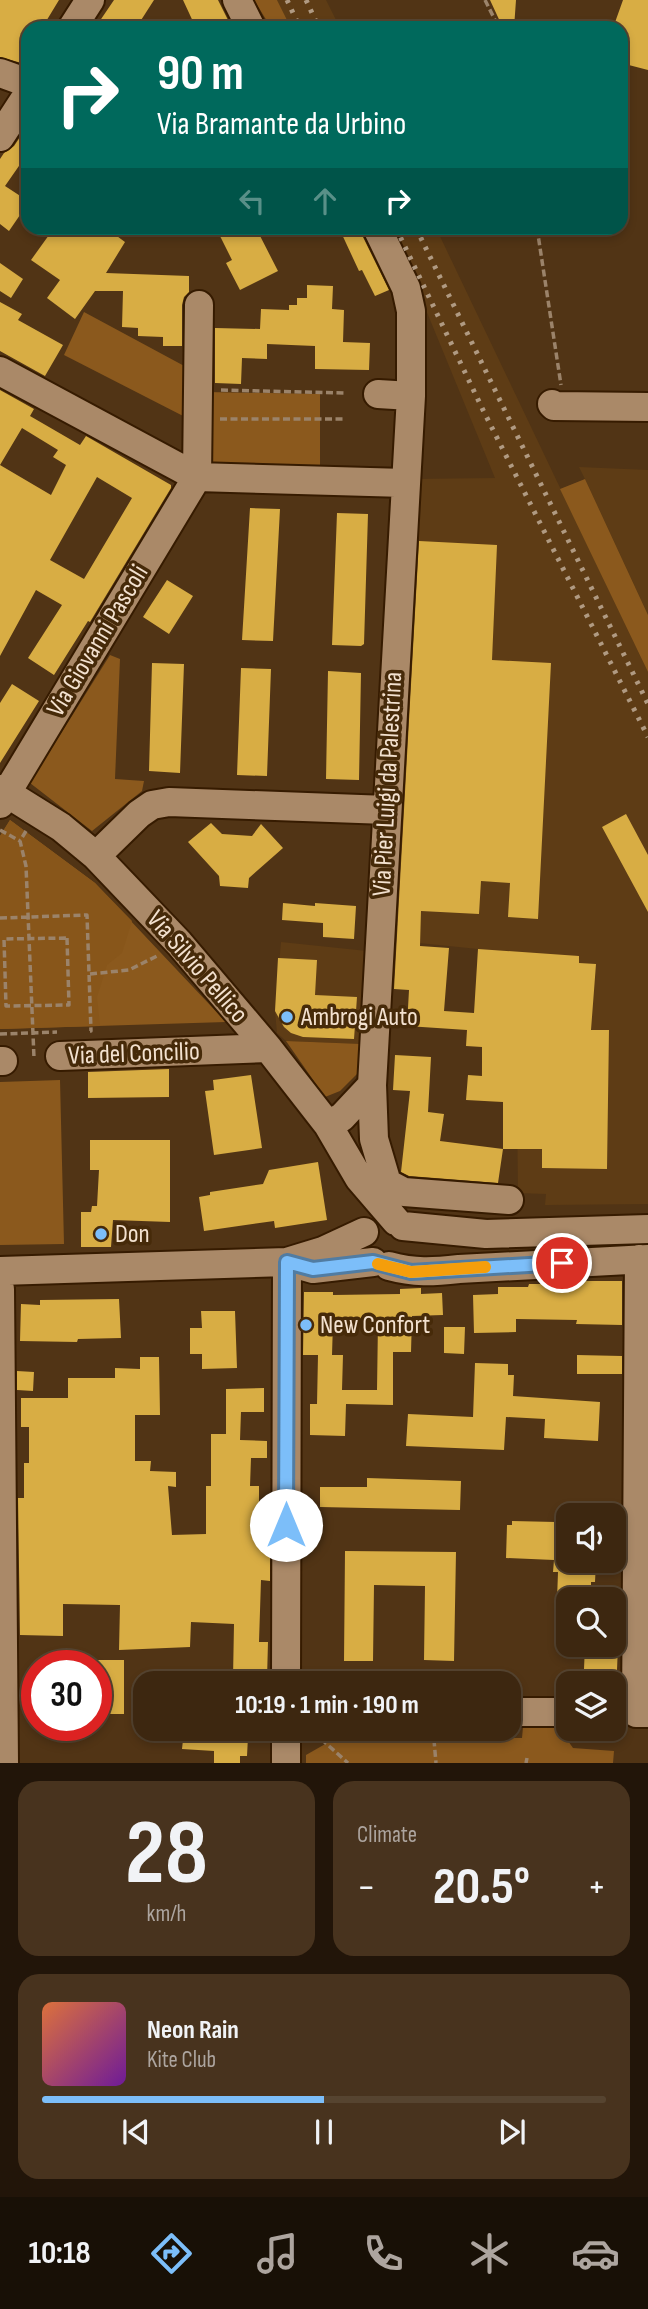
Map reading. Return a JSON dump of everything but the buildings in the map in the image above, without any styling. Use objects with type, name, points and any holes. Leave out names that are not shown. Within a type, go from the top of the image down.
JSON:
[{"type":"street","points":[[76,21],[90,0]]},
{"type":"street","points":[[237,0],[248,21]]},
{"type":"street","points":[[0,73],[21,80]]},
{"type":"street","points":[[0,137],[21,105]]},
{"type":"street","name":"Via Pier Luigi da Palestrina","points":[[380,235],[406,288],[411,310],[411,396],[372,1086],[374,1139],[387,1183],[404,1192],[509,1200]]},
{"type":"street","points":[[197,477],[199,305]]},
{"type":"street","points":[[0,371],[197,477],[405,483]]},
{"type":"street","points":[[378,394],[411,396]]},
{"type":"street","points":[[558,404],[648,407]]},
{"type":"street","name":"Via Giovanni Pascoli","points":[[2,795],[197,477]]},
{"type":"street","name":"Via Silvio Pellico","points":[[2,795],[36,811],[61,827],[96,856],[178,943],[268,1048],[328,1125],[396,1245]]},
{"type":"street","points":[[96,856],[152,805],[169,803],[387,810]]},
{"type":"street","name":"Via del Concilio","points":[[54,1049],[268,1048]]},
{"type":"street","points":[[328,1125],[342,1117],[372,1086]]},
{"type":"street","name":"Via Silvio Pellico","points":[[359,1178],[365,1230]]},
{"type":"street","points":[[0,1271],[287,1262],[323,1251],[386,1218],[396,1245],[411,1272],[643,1259],[633,1713]]},
{"type":"street","points":[[287,1262],[313,1269],[396,1245],[486,1234],[648,1229]]},
{"type":"street","points":[[286,1671],[287,1262]]},
{"type":"street","points":[[0,1289],[4,1763]]},
{"type":"street","points":[[521,1712],[556,1712]]},
{"type":"street","points":[[286,1741],[286,1763]]},
{"type":"path","points":[[485,0],[496,21]]},
{"type":"path","points":[[538,235],[558,404]]},
{"type":"path","points":[[198,390],[346,393]]},
{"type":"path","points":[[197,419],[344,419]]},
{"type":"path","points":[[36,811],[20,841],[26,866],[34,1033],[54,1049]]},
{"type":"path","points":[[0,830],[20,841]]},
{"type":"path","points":[[0,918],[87,915],[91,1031],[80,1032]]},
{"type":"path","points":[[67,938],[69,1005],[6,1006],[4,939],[30,939],[67,938]]},
{"type":"path","points":[[89,974],[129,970],[178,943]]},
{"type":"path","points":[[34,1033],[54,1049]]},
{"type":"path","points":[[1,1052],[34,1033]]},
{"type":"path","name":"Via del Concilio","points":[[1,1052],[54,1049]]},
{"type":"path","points":[[323,1741],[348,1763]]},
{"type":"path","points":[[434,1741],[436,1763]]},
{"type":"shaded area","points":[[254,0],[277,0],[287,20],[267,21]]},
{"type":"shaded area","points":[[277,0],[326,0],[336,21],[288,21]]},
{"type":"shaded area","points":[[391,235],[439,235],[648,672],[648,1204],[545,1205],[546,1194],[518,1193],[517,1103],[480,1101],[485,1001],[475,1000],[478,949],[419,943],[420,925],[392,924],[415,479],[495,478],[417,288]]},
{"type":"shaded area","points":[[84,312],[188,368],[187,418],[64,355]]},
{"type":"shaded area","points":[[206,392],[320,394],[320,466],[207,463]]},
{"type":"shaded area","points":[[579,467],[648,470],[648,615],[585,479]]},
{"type":"shaded area","points":[[585,479],[648,615],[648,672],[560,489]]},
{"type":"shaded area","points":[[110,655],[120,659],[115,779],[144,781],[142,791],[92,831],[30,783]]},
{"type":"shaded area","points":[[10,820],[95,883],[226,1022],[0,1029],[0,836]]},
{"type":"shaded area","points":[[10,820],[95,883],[132,921],[122,953],[107,965],[97,997],[100,1026],[0,1029],[0,836]]},
{"type":"shaded area","points":[[281,942],[367,951],[362,1044],[286,1041],[277,1033],[275,1011]]},
{"type":"shaded area","points":[[286,1041],[362,1044],[359,1072],[340,1091],[325,1097]]},
{"type":"shaded area","points":[[60,1080],[64,1244],[0,1245],[0,1082]]},
{"type":"shaded area","points":[[523,1727],[556,1727],[556,1741],[568,1741],[573,1748],[614,1751],[613,1763],[306,1763],[306,1755],[330,1741],[521,1741]]},
{"type":"railway","points":[[287,0],[297,21]]},
{"type":"railway","points":[[306,0],[316,21]]},
{"type":"railway","points":[[399,235],[483,410],[648,737]]},
{"type":"railway","points":[[419,235],[648,704]]},
{"type":"slow traffic","points":[[378,1264],[411,1272],[485,1267]]},
{"type":"place","name":"Ambrogi Auto","points":[[287,1017]]},
{"type":"place","name":"Don","points":[[101,1234]]},
{"type":"place","name":"New Confort","points":[[306,1325]]},
{"type":"route","points":[[286,1525],[287,1262],[313,1269],[373,1262],[411,1272],[562,1263]]}]
